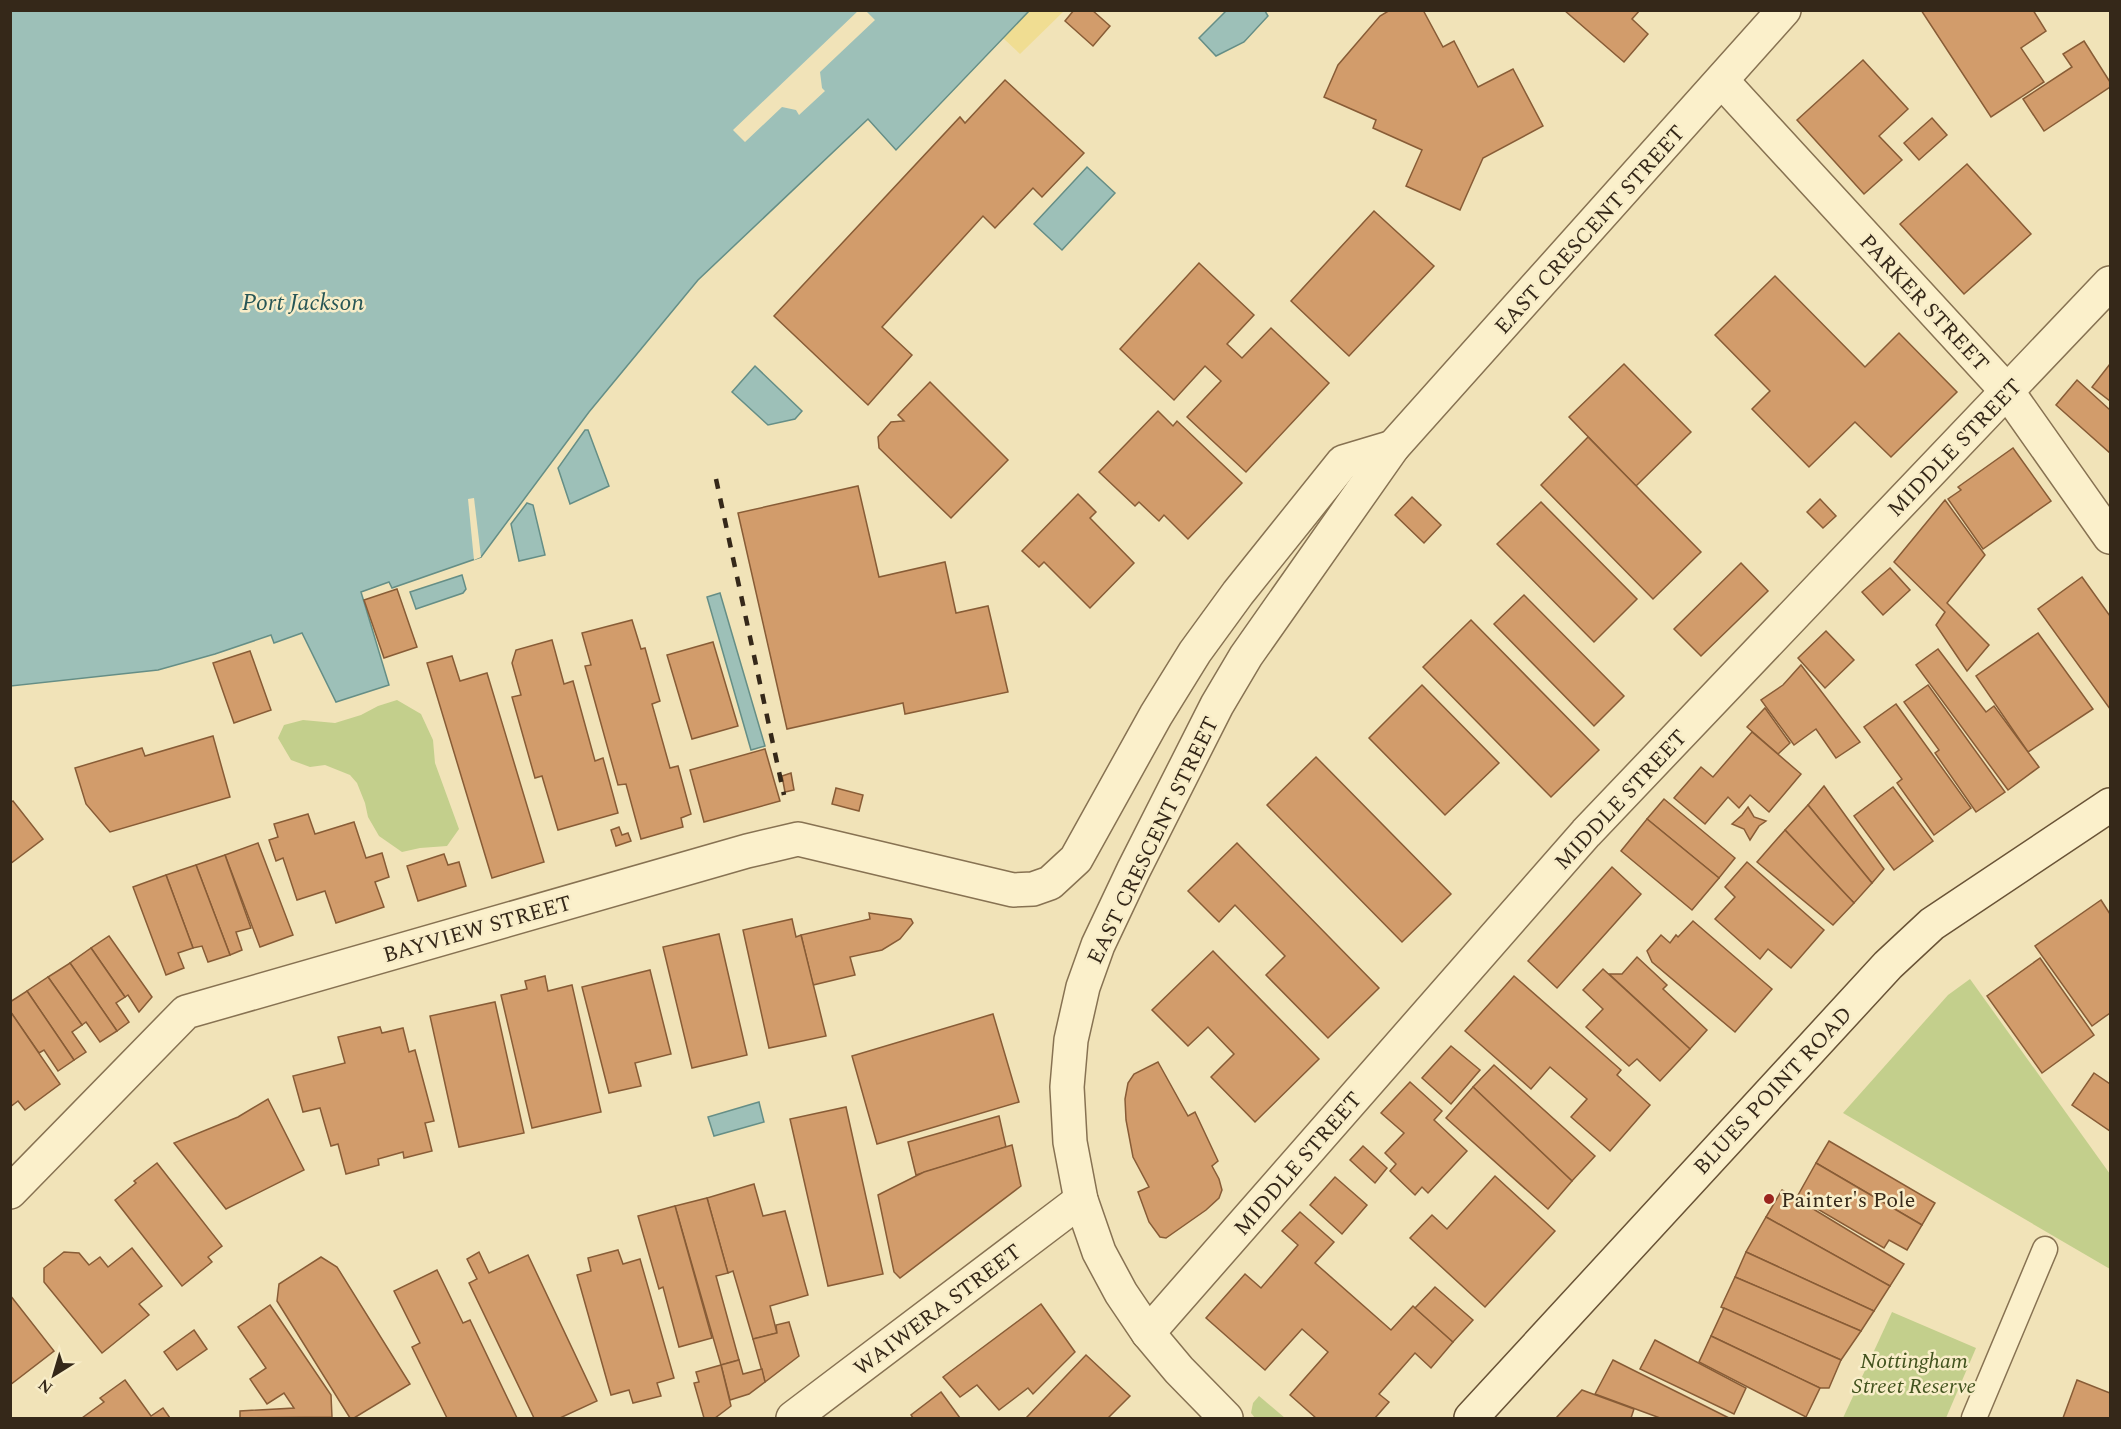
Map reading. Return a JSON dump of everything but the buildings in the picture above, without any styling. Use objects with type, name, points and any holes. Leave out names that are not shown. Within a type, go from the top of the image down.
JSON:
[{"type":"street","name":"EAST CRESCENT STREET","points":[[1226,1419],[1179,1370],[1148,1333],[1121,1293],[1099,1252],[1081,1200],[1070,1142],[1067,1087],[1071,1040],[1083,987],[1098,945],[1212,716],[1246,656],[1393,447],[1784,10]]},
{"type":"street","name":"PARKER STREET","points":[[1722,81],[2007,391],[2110,537]]},
{"type":"street","name":"MIDDLE STREET","points":[[1148,1333],[1586,832],[2110,283]]},
{"type":"street","name":"BAYVIEW STREET","points":[[10,1192],[186,1012],[747,851],[798,839],[1013,891],[1033,889],[1050,883],[1076,859],[1156,715],[1195,652],[1238,593],[1343,462],[1393,447]]},
{"type":"street","name":"BLUES POINT ROAD","points":[[1471,1419],[1912,941],[1932,924],[2110,805]]},
{"type":"street","name":"WAIWERA STREET","points":[[793,1419],[1081,1200]]},
{"type":"lane","points":[[1974,1419],[2045,1249]]},
{"type":"green space","points":[[397,700],[421,714],[433,740],[435,763],[459,829],[447,846],[402,852],[379,836],[368,817],[357,783],[350,775],[325,765],[310,767],[291,760],[278,738],[284,725],[303,720],[335,723]]},
{"type":"green space","points":[[1970,979],[2110,1174],[2110,1269],[1843,1113],[1948,995]]},
{"type":"green space","name":"Nottingham Street Reserve","points":[[1892,1312],[1976,1348],[1946,1418],[1843,1418]]},
{"type":"green space","points":[[1259,1396],[1285,1418],[1255,1418],[1251,1413],[1253,1403]]},
{"type":"sand","points":[[1029,11],[1064,11],[1020,54],[1003,38]]},
{"type":"water","points":[[1227,10],[1265,11],[1268,16],[1244,42],[1216,56],[1199,38]]},
{"type":"water","name":"Port Jackson","points":[[11,11],[1029,11],[896,150],[868,119],[698,280],[589,412],[481,557],[392,588],[389,582],[361,592],[389,685],[336,702],[302,633],[274,643],[271,635],[158,670],[11,686]]},
{"type":"water","points":[[1087,167],[1115,193],[1062,250],[1034,224]]},
{"type":"water","points":[[755,366],[802,411],[795,419],[768,425],[732,392]]},
{"type":"water","points":[[585,430],[588,430],[609,486],[570,504],[558,468]]},
{"type":"water","points":[[527,503],[533,505],[545,555],[519,561],[511,524]]},
{"type":"water","points":[[462,575],[466,589],[463,593],[416,609],[410,592]]},
{"type":"water","points":[[720,593],[765,746],[751,750],[707,597]]},
{"type":"water","points":[[759,1102],[764,1122],[714,1136],[708,1117]]},
{"type":"pier","points":[[859,10],[866,11],[875,20],[820,72],[822,88],[825,91],[799,115],[796,110],[782,107],[745,142],[733,130]]},
{"type":"pier","points":[[474,498],[481,557],[474,560],[468,499]]},
{"type":"railway","points":[[716,479],[784,795]]},
{"type":"place","name":"Painter's Pole","points":[[1769,1199]]}]
